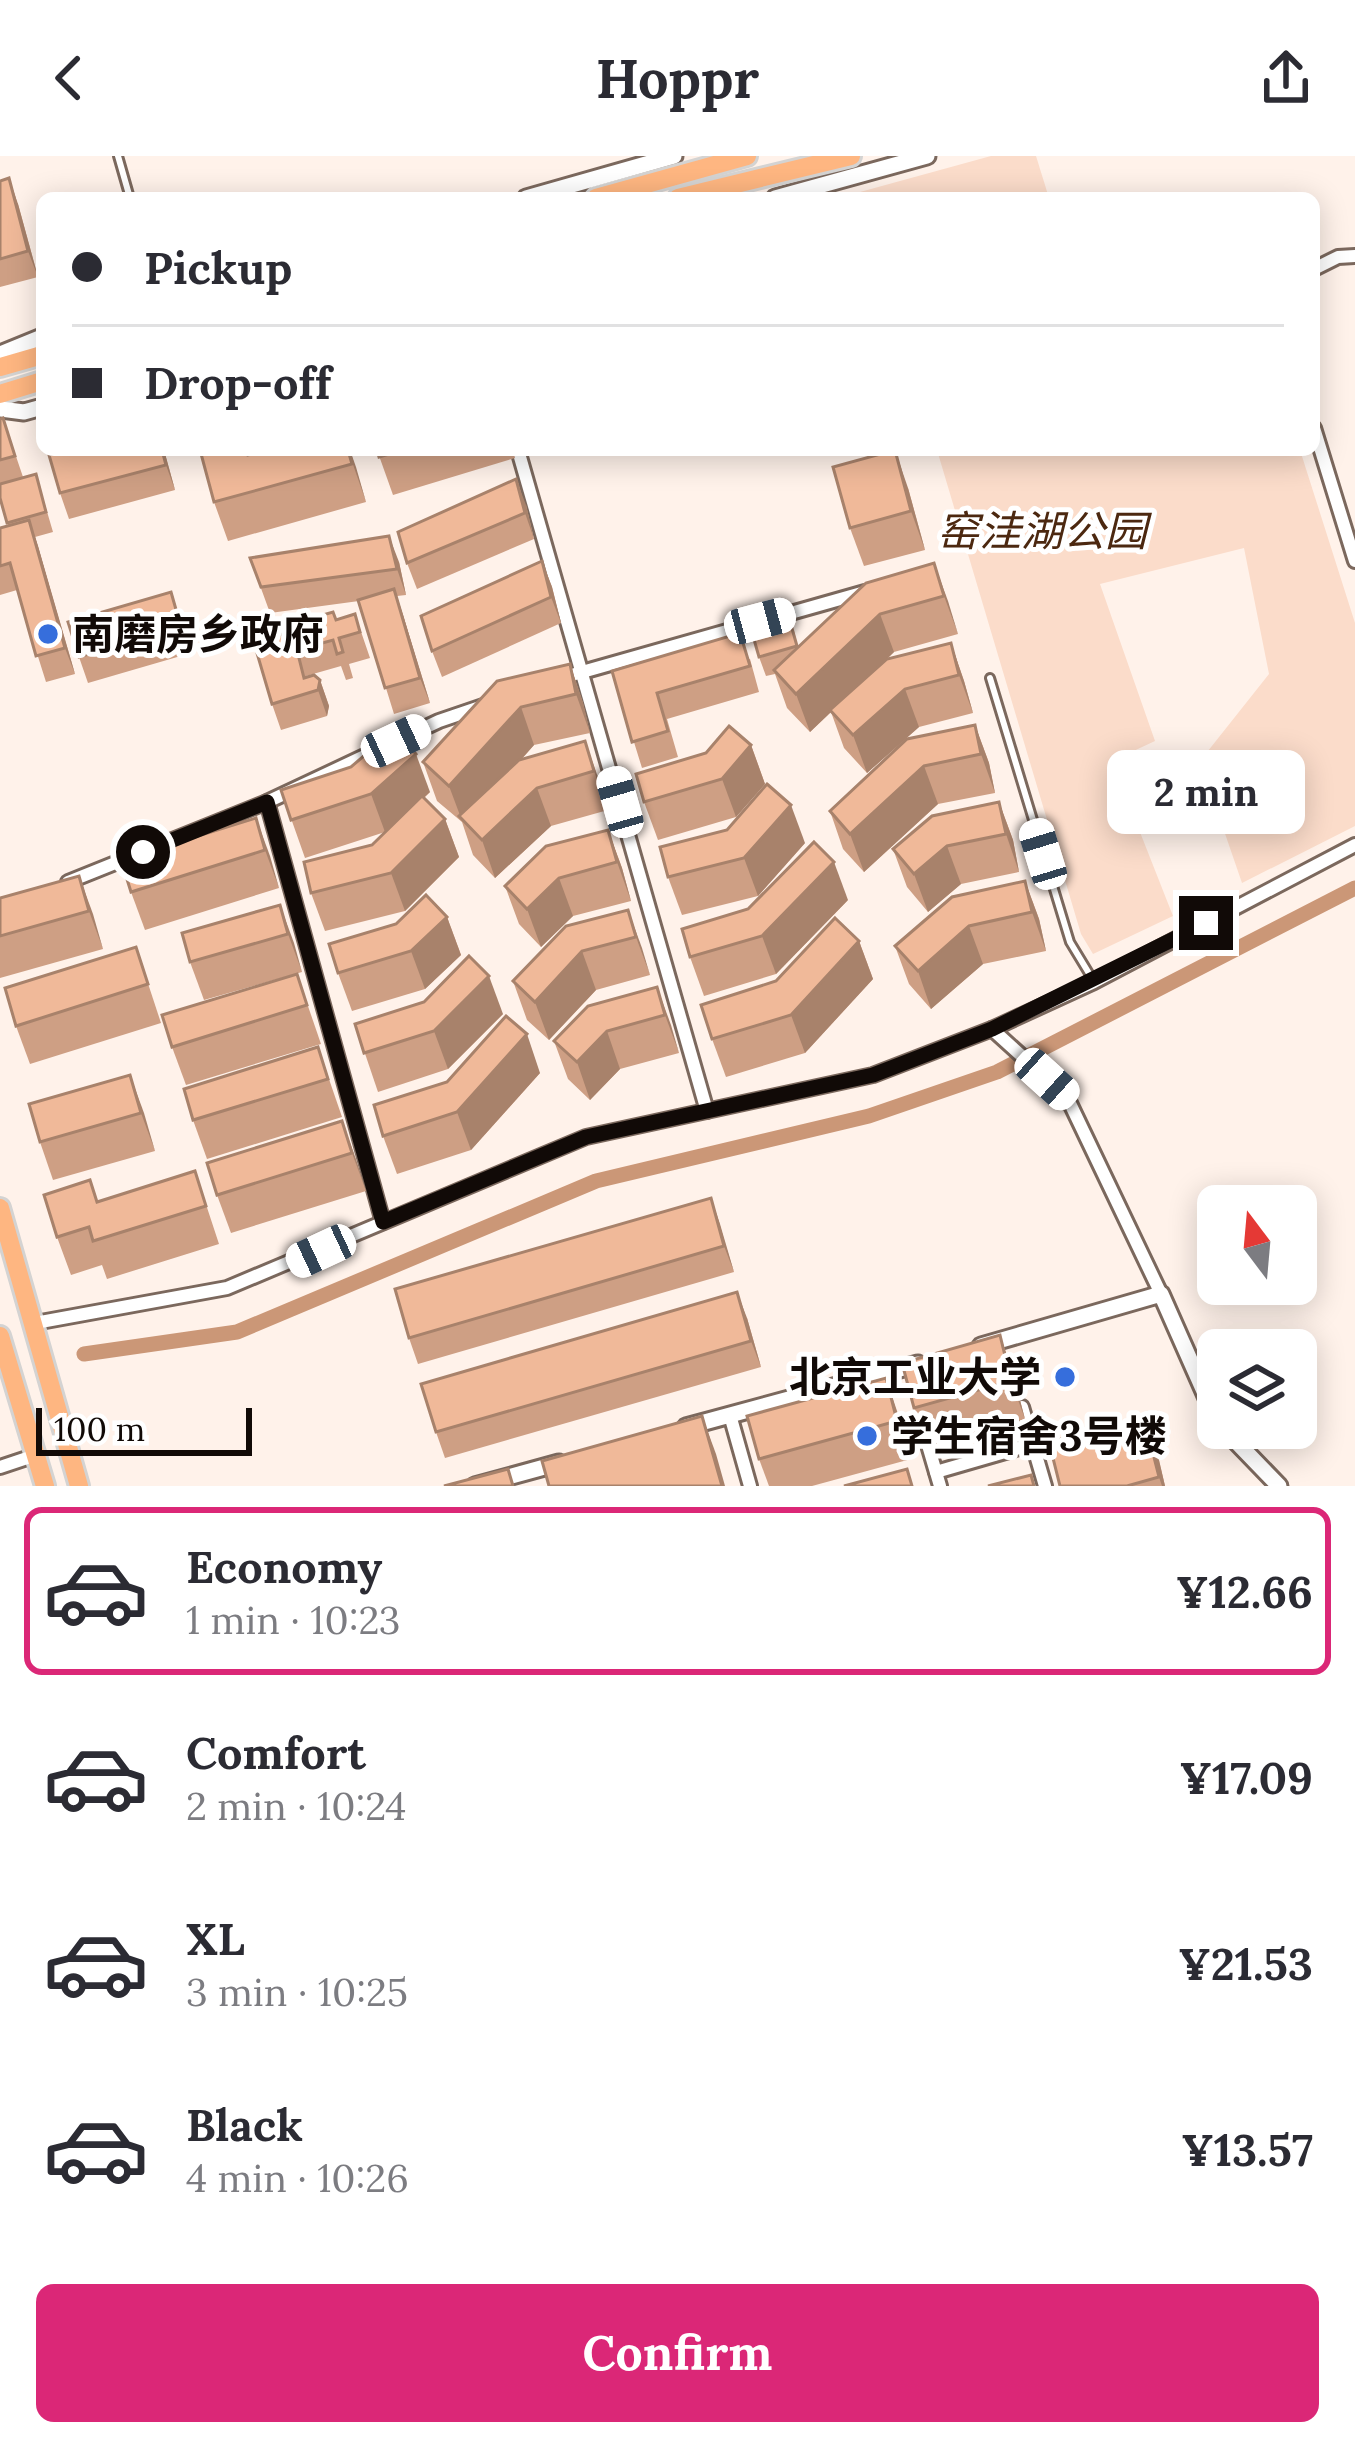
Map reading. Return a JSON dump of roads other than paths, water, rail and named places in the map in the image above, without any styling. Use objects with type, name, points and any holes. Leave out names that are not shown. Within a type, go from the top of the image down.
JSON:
[{"type":"main road","points":[[617,192],[747,156]]},
{"type":"main road","points":[[703,192],[851,156]]},
{"type":"main road","points":[[0,367],[36,357]]},
{"type":"main road","points":[[0,394],[36,384]]},
{"type":"main road","points":[[0,1208],[79,1486]]},
{"type":"main road","points":[[0,1336],[45,1486]]},
{"type":"street","points":[[548,192],[674,156]]},
{"type":"street","points":[[797,192],[927,156]]},
{"type":"street","points":[[556,190],[653,182]]},
{"type":"street","points":[[1320,266],[1355,256]]},
{"type":"street","points":[[0,354],[36,339]]},
{"type":"street","points":[[0,409],[36,409]]},
{"type":"street","points":[[1320,447],[1355,560]]},
{"type":"street","points":[[520,456],[707,1111]]},
{"type":"street","points":[[542,685],[871,590]]},
{"type":"street","points":[[60,886],[267,802],[439,721],[501,699]]},
{"type":"street","points":[[267,802],[383,1222]]},
{"type":"street","points":[[35,1323],[227,1288],[586,1137],[873,1075],[992,1029],[1094,982],[1355,845]]},
{"type":"street","points":[[992,1029],[1067,1097],[1197,1374]]},
{"type":"street","points":[[958,1353],[1161,1294]]},
{"type":"street","points":[[667,1432],[938,1358]]},
{"type":"street","points":[[1018,1395],[1046,1486]]},
{"type":"street","points":[[730,1414],[750,1486]]},
{"type":"street","points":[[922,1424],[938,1479],[1033,1444]]},
{"type":"street","points":[[1243,1449],[1279,1486]]},
{"type":"street","points":[[0,1467],[36,1455]]},
{"type":"street","points":[[476,1486],[582,1456]]},
{"type":"lane","points":[[118,156],[128,192]]},
{"type":"lane","points":[[990,679],[1070,942],[1094,982]]},
{"type":"waterway","points":[[84,1354],[237,1332],[596,1181],[869,1116],[997,1072],[1355,888]]},
{"type":"place","name":"南磨房乡政府","points":[[48,634]]},
{"type":"place","name":"北京工业大学","points":[[1065,1377]]},
{"type":"place","name":"学生宿舍3号楼","points":[[867,1436]]},
{"type":"park label","name":"窑洼湖公园","points":[[1042,531]]}]
